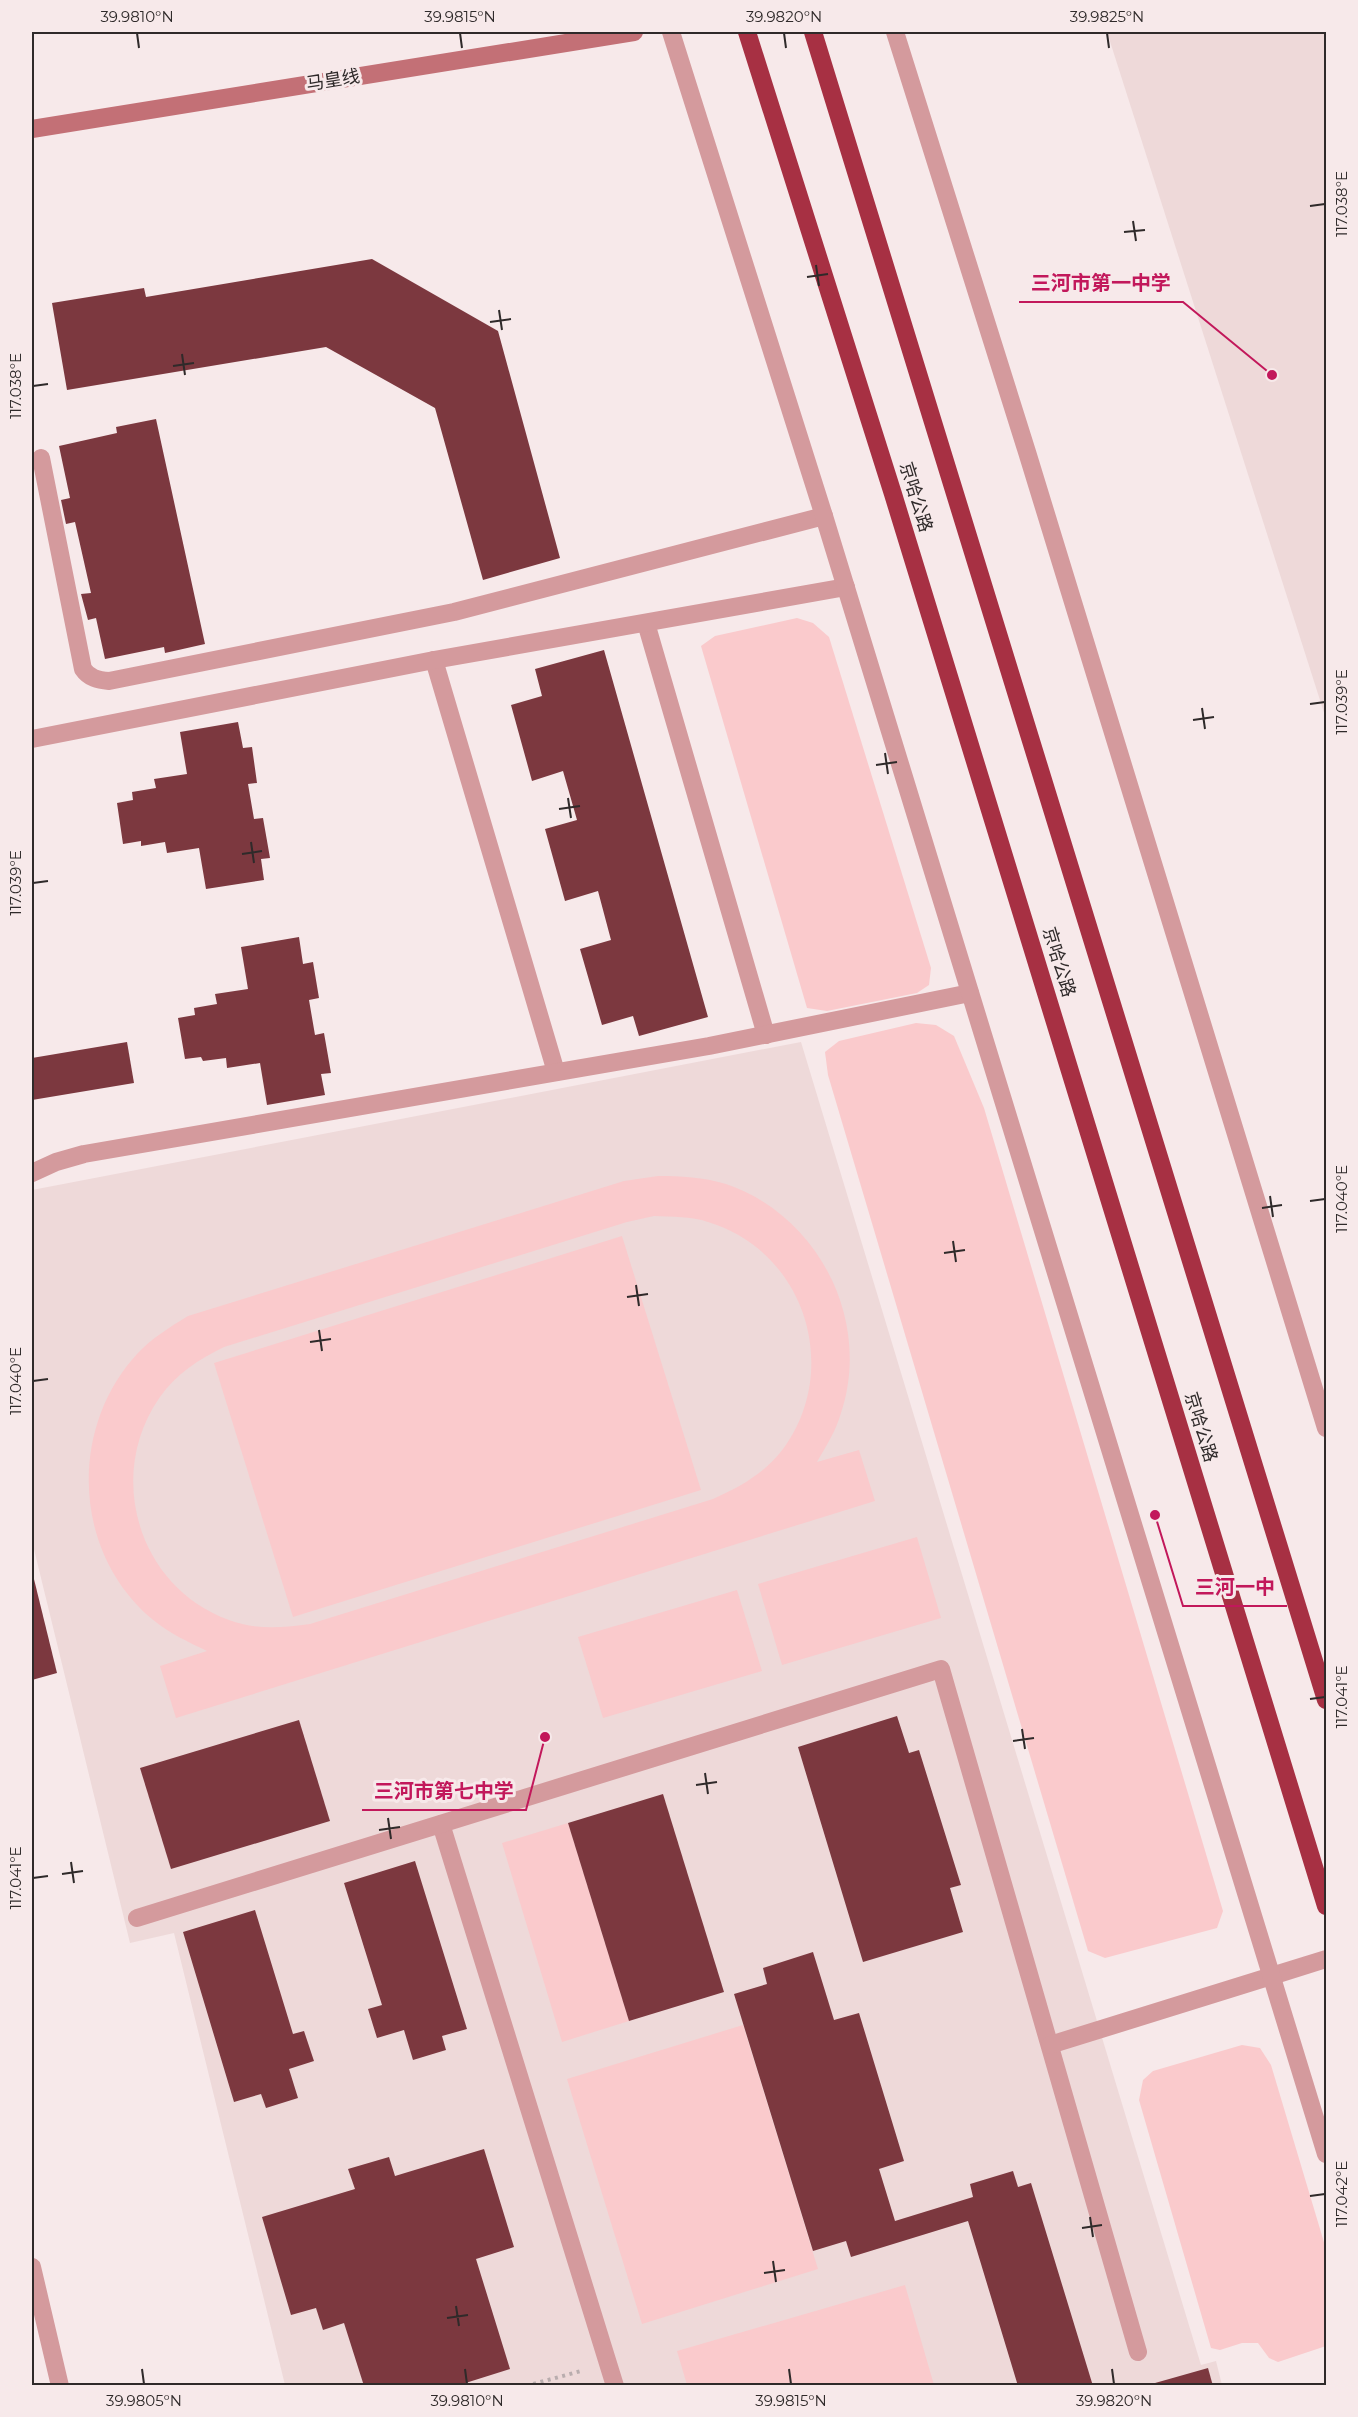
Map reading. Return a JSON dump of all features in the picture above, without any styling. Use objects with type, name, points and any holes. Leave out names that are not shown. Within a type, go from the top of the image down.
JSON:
[{"type":"highway","name":"京哈公路","points":[[747,32],[893,494],[1326,1906]]},
{"type":"highway","points":[[813,32],[1326,1700]]},
{"type":"main road","name":"马皇线","points":[[32,129],[634,32]]},
{"type":"street","points":[[671,32],[846,587],[1326,2154]]},
{"type":"street","points":[[895,32],[1028,452],[1326,1428]]},
{"type":"street","points":[[41,458],[83,669],[87,674],[99,680],[109,681],[454,612],[824,516]]},
{"type":"street","points":[[32,739],[434,660],[846,587]]},
{"type":"street","points":[[646,623],[766,1035]]},
{"type":"street","points":[[434,660],[556,1072]]},
{"type":"street","points":[[32,1173],[56,1162],[84,1154],[766,1035],[970,993]]},
{"type":"street","points":[[137,1918],[941,1669],[1138,2352]]},
{"type":"street","points":[[441,1824],[615,2385]]},
{"type":"street","points":[[1050,2045],[1326,1959]]},
{"type":"street","points":[[32,2267],[60,2385]]},
{"type":"path","points":[[526,2385],[608,2364]]},
{"type":"shaded area","points":[[1107,32],[1326,32],[1326,719]]},
{"type":"shaded area","points":[[797,618],[813,623],[829,637],[931,968],[929,985],[917,993],[827,1011],[807,1008],[701,646],[715,636]]},
{"type":"shaded area","points":[[916,1023],[936,1025],[954,1036],[984,1108],[1223,1911],[1217,1928],[1105,1958],[1088,1951],[828,1075],[825,1052],[839,1041]]},
{"type":"shaded area","points":[[801,1042],[1201,2365],[1216,2361],[1222,2385],[285,2385],[174,1933],[130,1943],[32,1541],[32,1190]]},
{"type":"shaded area","points":[[675,1176],[700,1178],[726,1184],[759,1199],[787,1220],[811,1246],[830,1275],[842,1308],[849,1342],[849,1378],[841,1413],[834,1432],[817,1462],[859,1450],[875,1501],[176,1718],[160,1666],[207,1651],[158,1624],[126,1592],[107,1560],[94,1526],[89,1490],[91,1453],[99,1418],[115,1384],[137,1354],[155,1338],[188,1316],[624,1181]],"holes":[[[654,1216],[702,1220],[741,1237],[769,1258],[790,1285],[804,1316],[811,1350],[810,1384],[801,1417],[776,1458],[751,1478],[713,1499],[310,1624],[259,1627],[229,1620],[198,1604],[172,1582],[153,1556],[140,1525],[134,1493],[135,1460],[143,1428],[160,1397],[173,1381],[197,1362],[224,1347],[627,1222]]]},
{"type":"shaded area","points":[[622,1236],[701,1490],[293,1617],[214,1363]]},
{"type":"shaded area","points":[[917,1537],[941,1618],[782,1665],[758,1584]]},
{"type":"shaded area","points":[[737,1590],[762,1671],[603,1718],[578,1637]]},
{"type":"shaded area","points":[[568,1823],[629,2021],[562,2042],[502,1843]]},
{"type":"shaded area","points":[[743,2025],[818,2269],[642,2324],[567,2079]]},
{"type":"shaded area","points":[[1242,2045],[1260,2048],[1271,2065],[1326,2249],[1326,2346],[1278,2362],[1269,2358],[1258,2343],[1242,2343],[1220,2350],[1211,2348],[1139,2100],[1143,2080],[1153,2071]]},
{"type":"shaded area","points":[[905,2285],[934,2385],[687,2385],[677,2351]]},
{"type":"building","points":[[372,259],[498,331],[560,558],[483,580],[435,408],[326,347],[67,390],[52,303],[144,288],[146,297]]},
{"type":"building","points":[[156,419],[205,644],[165,653],[164,647],[105,659],[96,618],[88,620],[81,594],[91,593],[75,522],[66,524],[61,500],[70,498],[59,446],[117,433],[116,427]]},
{"type":"building","points":[[604,650],[708,1017],[639,1036],[633,1016],[602,1025],[580,949],[611,940],[598,891],[565,901],[545,829],[577,820],[563,771],[532,781],[511,705],[542,696],[535,669]]},
{"type":"building","points":[[238,722],[243,748],[252,747],[257,783],[248,784],[254,819],[263,818],[270,858],[261,859],[264,880],[206,889],[199,848],[167,853],[165,842],[141,846],[141,841],[123,844],[117,803],[133,800],[132,792],[156,788],[154,779],[187,774],[180,732]]},
{"type":"building","points":[[299,937],[303,964],[313,962],[319,998],[309,1000],[315,1035],[324,1033],[331,1073],[321,1074],[325,1095],[267,1105],[260,1063],[227,1068],[226,1058],[203,1061],[201,1057],[185,1059],[178,1018],[195,1015],[194,1008],[217,1004],[215,994],[248,989],[241,947]]},
{"type":"building","points":[[127,1042],[134,1083],[32,1100],[32,1058]]},
{"type":"building","points":[[32,1571],[57,1673],[32,1680]]},
{"type":"building","points":[[897,1716],[909,1753],[919,1750],[961,1885],[950,1888],[963,1932],[863,1962],[798,1747]]},
{"type":"building","points":[[299,1720],[330,1821],[171,1869],[140,1768]]},
{"type":"building","points":[[663,1794],[724,1992],[629,2021],[568,1823]]},
{"type":"building","points":[[415,1861],[467,2029],[442,2036],[446,2050],[413,2060],[404,2030],[377,2038],[368,2009],[382,2005],[344,1883]]},
{"type":"building","points":[[255,1910],[293,2034],[304,2031],[314,2061],[289,2069],[298,2098],[266,2108],[261,2094],[234,2102],[183,1932]]},
{"type":"building","points":[[813,1952],[834,2020],[859,2013],[904,2161],[879,2169],[895,2221],[973,2197],[970,2184],[1013,2171],[1018,2187],[1031,2183],[1093,2386],[1018,2386],[968,2221],[851,2257],[846,2241],[813,2251],[734,1994],[767,1984],[763,1968]]},
{"type":"building","points":[[484,2149],[514,2247],[476,2259],[510,2369],[456,2386],[364,2386],[344,2323],[323,2330],[316,2308],[291,2315],[262,2217],[355,2189],[348,2169],[389,2157],[395,2176]]},
{"type":"building","points":[[1208,2368],[1213,2386],[1148,2386],[1148,2385]]},
{"type":"place","name":"三河市第一中学","points":[[1272,375]]},
{"type":"place","name":"三河一中","points":[[1155,1515]]},
{"type":"place","name":"三河市第七中学","points":[[545,1737]]}]
